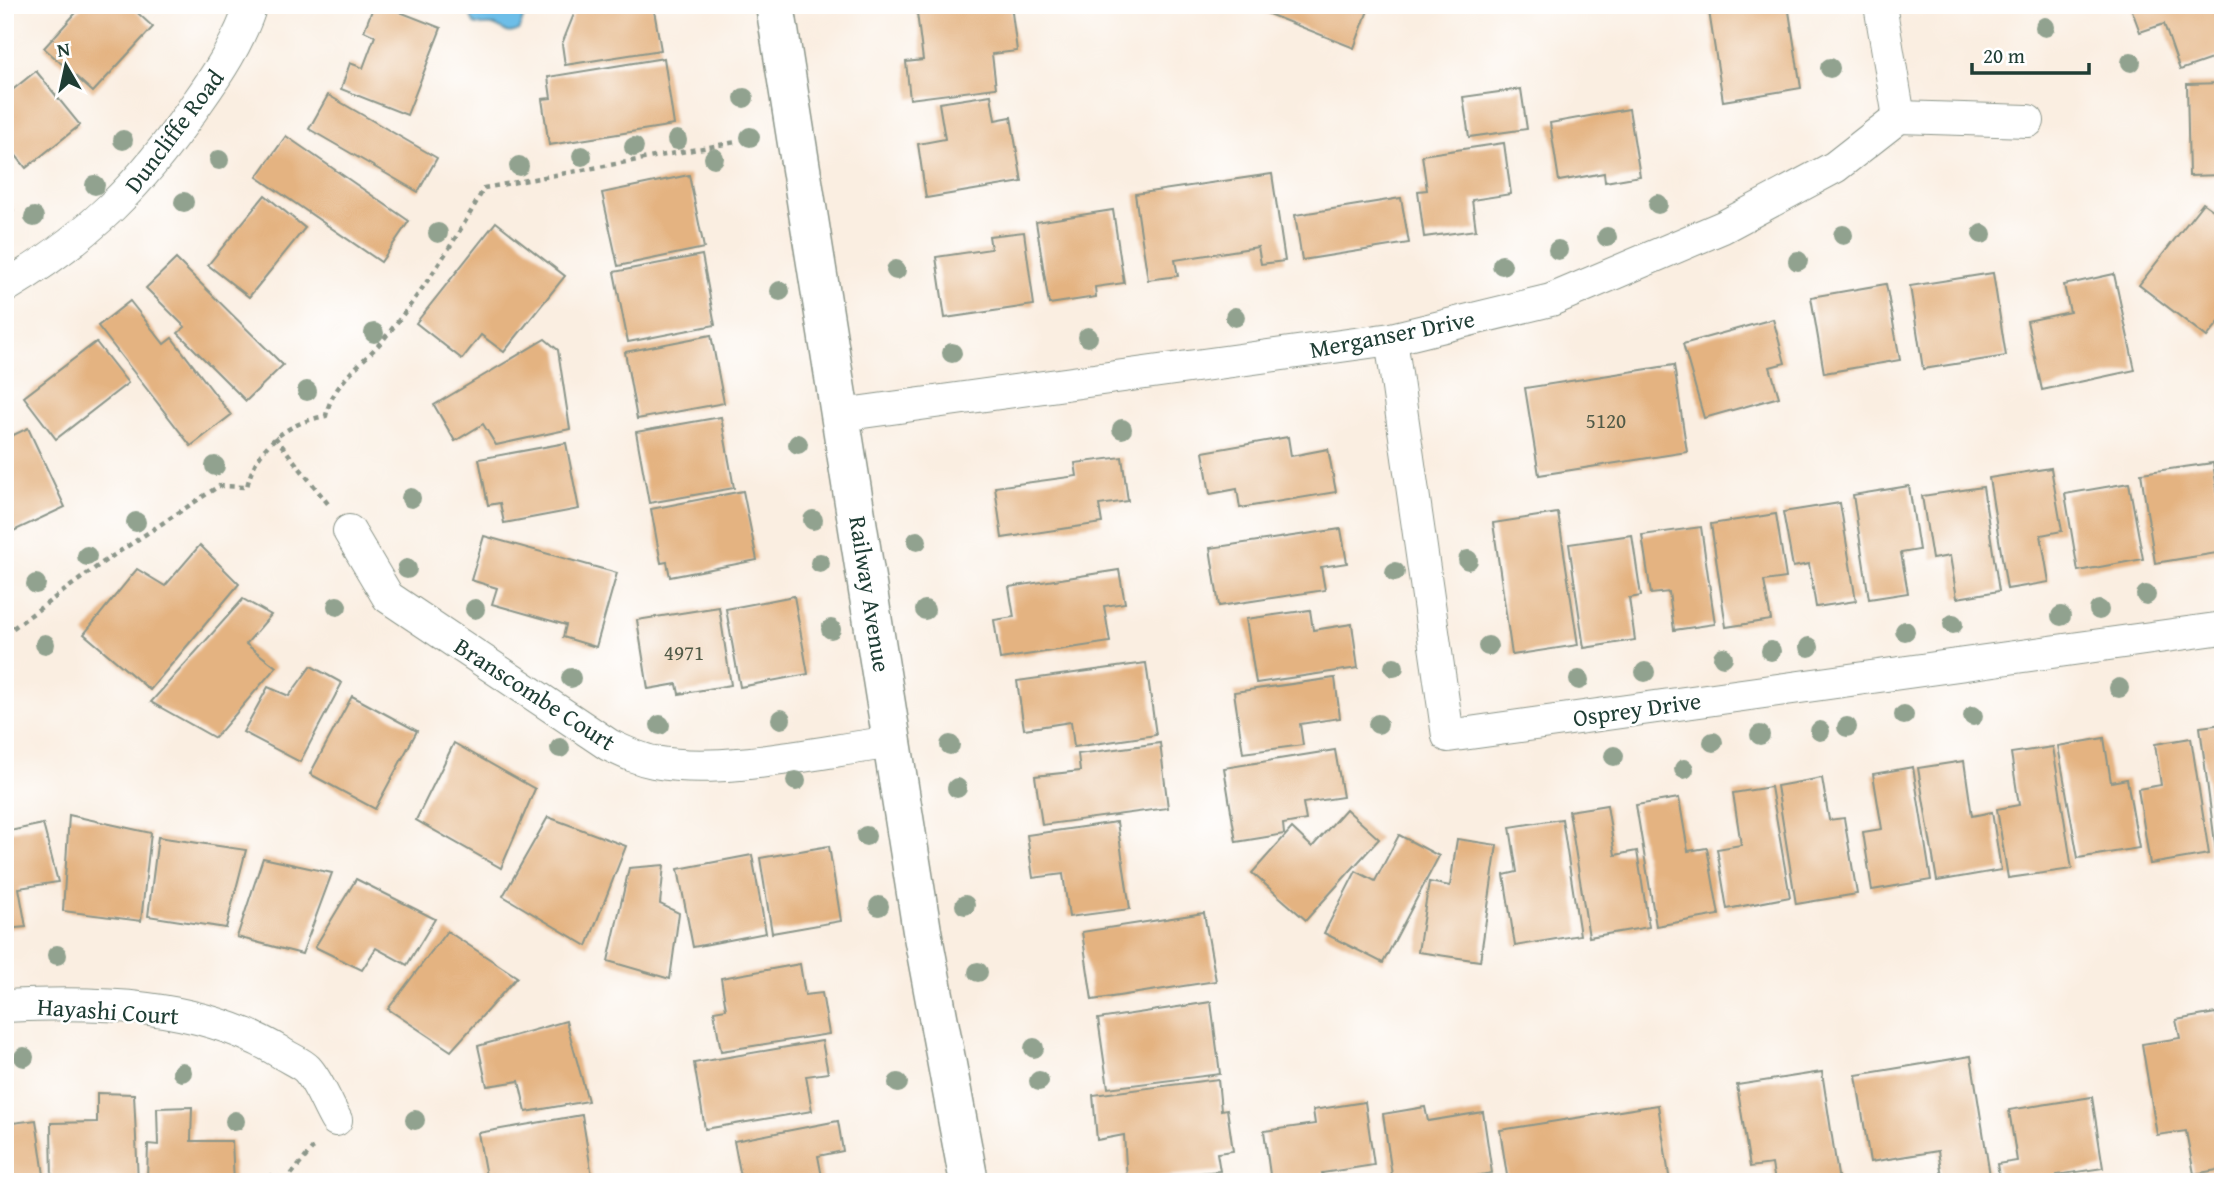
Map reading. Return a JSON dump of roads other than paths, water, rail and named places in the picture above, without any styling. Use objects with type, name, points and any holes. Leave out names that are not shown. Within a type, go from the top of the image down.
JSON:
[{"type":"street","name":"Duncliffe Road","points":[[5,287],[52,259],[112,210],[145,174],[225,63],[238,41],[251,5]]},
{"type":"street","name":"Railway Avenue","points":[[775,5],[922,931],[969,1182]]},
{"type":"street","points":[[1880,5],[1899,117],[2028,121]]},
{"type":"street","name":"Merganser Drive","points":[[841,415],[1391,339],[1551,300],[1723,227],[1835,167],[1899,117]]},
{"type":"street","name":"Osprey Drive","points":[[1391,339],[1448,736],[2223,628]]},
{"type":"street","name":"Branscombe Court","points":[[349,531],[388,597],[609,745],[635,757],[683,766],[728,764],[894,742]]},
{"type":"street","name":"Hayashi Court","points":[[5,1006],[141,1008],[183,1015],[232,1028],[264,1042],[307,1069],[336,1120]]},
{"type":"water","points":[[467,5],[533,5],[524,15],[519,30],[511,33],[492,25],[474,24]]}]
